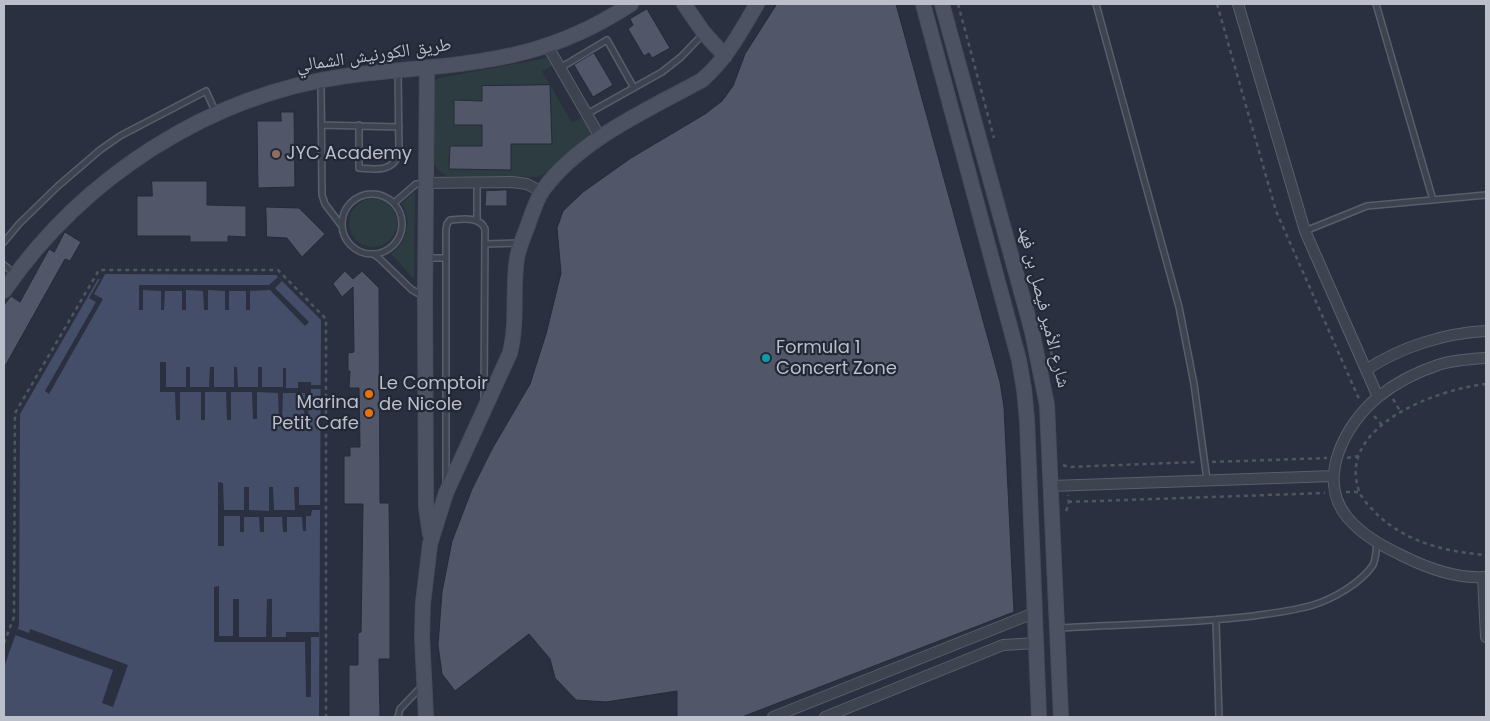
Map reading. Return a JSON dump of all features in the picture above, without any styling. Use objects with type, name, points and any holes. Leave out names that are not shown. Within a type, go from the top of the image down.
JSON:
[{"type":"main road","name":"طريق الكورنيش الشمالي","points":[[4,291],[50,232],[97,189],[164,140],[217,114],[292,87],[321,81],[398,70],[427,68],[526,52],[593,26],[631,4]]},
{"type":"main road","points":[[684,4],[704,33],[725,56]]},
{"type":"main road","points":[[426,717],[422,637],[423,604],[431,540],[446,492],[510,353],[513,338],[515,281],[521,243],[542,192],[554,176],[579,152],[600,137],[702,80],[725,56],[757,4]]},
{"type":"main road","name":"شارع الأمير فيصل بن فهد","points":[[942,4],[1038,353],[1047,405],[1062,717]]},
{"type":"main road","name":"شارع الأمير فيصل بن فهد","points":[[923,5],[1008,320],[1024,390],[1027,420],[1039,717]]},
{"type":"main road","points":[[427,68],[426,507],[431,540]]},
{"type":"street","points":[[1238,4],[1305,231],[1378,397]]},
{"type":"street","points":[[547,45],[600,137]]},
{"type":"street","points":[[426,184],[512,182],[527,184],[542,192]]},
{"type":"street","points":[[1366,370],[1398,352],[1424,343],[1467,332],[1486,330]]},
{"type":"street","points":[[1486,358],[1438,365],[1412,376],[1378,397],[1350,426],[1342,444],[1333,476],[1338,502],[1346,516],[1377,543],[1427,567],[1468,576],[1485,577],[1486,637]]},
{"type":"street","points":[[1051,486],[1333,476]]},
{"type":"street","points":[[773,717],[1034,613]]},
{"type":"street","points":[[824,717],[1002,644],[1036,643]]},
{"type":"lane","points":[[1096,4],[1179,307],[1194,384],[1206,462],[1207,481]]},
{"type":"lane","points":[[1376,4],[1433,200]]},
{"type":"lane","points":[[587,114],[673,64],[704,33]]},
{"type":"lane","points":[[560,68],[606,40],[634,88]]},
{"type":"lane","points":[[359,126],[359,168],[385,169],[397,161],[399,153],[398,70]]},
{"type":"lane","points":[[321,81],[322,195],[325,204],[341,225]]},
{"type":"lane","points":[[4,242],[19,224],[58,186],[95,154],[120,136],[206,91],[217,114]]},
{"type":"lane","points":[[321,126],[398,126]]},
{"type":"lane","points":[[477,182],[477,220]]},
{"type":"lane","points":[[394,202],[416,184],[426,184]]},
{"type":"lane","points":[[365,194],[375,194],[385,196],[394,202],[401,216],[401,232],[390,248],[373,254],[363,253],[354,249],[347,242],[341,225],[342,214],[347,205],[355,198],[365,194]]},
{"type":"lane","points":[[1305,231],[1367,206],[1486,195]]},
{"type":"lane","points":[[446,492],[446,258],[447,224],[450,220],[477,220],[485,229],[484,408]]},
{"type":"lane","points":[[485,244],[521,243]]},
{"type":"lane","points":[[373,254],[411,289],[425,298]]},
{"type":"lane","points":[[426,258],[446,258]]},
{"type":"lane","points":[[4,265],[15,275]]},
{"type":"lane","points":[[1058,628],[1216,621],[1289,611],[1315,604],[1354,584],[1374,563],[1377,543]]},
{"type":"lane","points":[[1216,621],[1219,717]]},
{"type":"lane","points":[[398,717],[400,709],[424,684]]},
{"type":"path","points":[[958,4],[994,139]]},
{"type":"path","points":[[1217,4],[1276,211],[1358,397],[1362,402]]},
{"type":"path","points":[[4,644],[14,618],[15,413],[98,270],[278,270],[326,319],[326,717]]},
{"type":"path","points":[[1049,344],[1058,388]]},
{"type":"path","points":[[1486,384],[1439,394],[1400,411],[1382,425],[1370,438],[1359,456],[1357,477],[1359,492],[1377,515],[1407,536],[1454,551],[1486,555]]},
{"type":"path","points":[[1393,399],[1400,411]]},
{"type":"path","points":[[1374,416],[1382,425]]},
{"type":"path","points":[[1346,458],[1359,456]]},
{"type":"path","points":[[1062,459],[1063,465],[1068,467],[1323,458]]},
{"type":"path","points":[[1346,492],[1359,492]]},
{"type":"path","points":[[1068,502],[1325,493]]},
{"type":"shaded area","points":[[547,58],[552,66],[542,71],[572,123],[582,117],[591,130],[590,134],[568,151],[550,169],[537,177],[447,176],[440,172],[431,161],[431,86],[434,81],[439,78]]},
{"type":"shaded area","points":[[415,192],[414,279],[391,254],[397,249],[407,231],[407,217],[402,203]]},
{"type":"shaded area","points":[[373,199],[382,201],[390,206],[395,214],[397,223],[395,232],[390,240],[382,245],[373,247],[364,245],[356,240],[351,232],[349,223],[351,214],[356,206],[364,201]]},
{"type":"water","points":[[105,274],[276,275],[321,320],[319,717],[4,717],[4,667],[19,625],[20,414],[98,279],[102,280]]},
{"type":"pier","points":[[278,277],[282,281],[275,288],[309,322],[305,326],[270,290],[250,291],[250,310],[246,310],[246,291],[229,291],[229,310],[225,310],[225,291],[208,290],[208,310],[204,310],[203,291],[186,290],[186,310],[182,310],[182,291],[165,291],[164,310],[161,310],[161,291],[143,290],[143,310],[139,310],[139,285],[269,285]]},
{"type":"pier","points":[[100,279],[102,280],[94,294],[103,299],[49,394],[45,391],[96,302],[89,298]]},
{"type":"pier","points":[[160,362],[166,362],[166,387],[186,387],[186,367],[190,367],[190,387],[209,387],[210,367],[214,367],[214,387],[234,387],[234,367],[237,367],[238,387],[258,387],[258,367],[262,367],[262,387],[283,387],[283,368],[286,368],[286,388],[298,388],[298,382],[311,382],[311,385],[321,385],[321,389],[311,389],[311,393],[309,393],[308,418],[304,418],[305,393],[283,393],[282,419],[279,419],[278,393],[257,392],[257,419],[253,419],[252,392],[231,392],[231,420],[227,420],[226,392],[205,392],[205,420],[201,420],[201,392],[180,392],[180,420],[176,420],[175,392],[160,392]]},
{"type":"pier","points":[[218,482],[223,483],[224,510],[244,510],[244,487],[249,487],[249,510],[269,511],[269,487],[273,487],[274,510],[295,510],[294,487],[299,487],[299,505],[320,505],[320,510],[312,510],[311,516],[306,516],[306,531],[303,531],[302,517],[287,517],[287,532],[283,532],[282,517],[264,517],[264,532],[260,532],[259,517],[244,517],[244,532],[240,532],[240,516],[224,516],[224,546],[218,546]]},
{"type":"pier","points":[[219,586],[219,636],[233,636],[233,599],[239,599],[239,637],[266,637],[267,599],[272,599],[272,637],[286,637],[286,632],[319,632],[319,637],[311,637],[311,697],[306,697],[305,642],[214,642],[214,587]]},
{"type":"pier","points":[[18,629],[29,633],[30,629],[128,665],[113,707],[102,703],[113,670],[15,635]]},
{"type":"building","name":"Formula 1 Concert Zone","points":[[777,4],[896,4],[1000,382],[1004,407],[1014,612],[742,717],[677,717],[677,691],[606,702],[576,700],[555,678],[550,659],[529,634],[455,691],[442,674],[438,645],[442,592],[452,541],[472,489],[492,449],[530,384],[546,334],[561,273],[557,228],[563,211],[583,192],[631,158],[705,114],[722,101],[733,86],[745,54]]},
{"type":"building","points":[[647,9],[670,48],[652,58],[649,53],[644,56],[628,29],[633,25],[630,19]]},
{"type":"building","points":[[594,53],[613,85],[593,97],[574,65]]},
{"type":"building","points":[[550,85],[552,144],[511,144],[511,170],[449,169],[450,146],[482,146],[482,125],[454,125],[454,100],[482,101],[482,86]]},
{"type":"building","points":[[281,112],[294,112],[295,187],[258,188],[257,121],[281,121]]},
{"type":"building","points":[[152,181],[207,181],[207,205],[246,206],[246,237],[228,236],[228,242],[190,242],[190,236],[137,236],[137,196],[152,196]]},
{"type":"building","points":[[507,190],[507,206],[485,206],[486,191]]},
{"type":"building","points":[[266,207],[299,208],[325,234],[302,257],[287,238],[267,237]]},
{"type":"building","points":[[65,232],[81,242],[70,261],[65,259],[4,368],[4,305],[11,296],[20,302],[49,249],[54,252]]},
{"type":"building","points":[[345,271],[353,279],[362,271],[379,288],[380,503],[389,503],[390,578],[390,659],[379,659],[380,717],[349,717],[349,665],[358,665],[358,633],[361,632],[363,504],[344,504],[344,456],[350,456],[350,447],[360,447],[359,388],[349,388],[350,371],[348,371],[348,353],[354,352],[353,287],[342,297],[333,284]]},
{"type":"place","name":"JYC Academy","points":[[276,154]]},
{"type":"place","name":"Formula 1 Concert Zone","points":[[766,358]]},
{"type":"place","name":"Le Comptoir de Nicole","points":[[369,394]]},
{"type":"place","name":"Marina Petit Cafe","points":[[369,413]]}]
